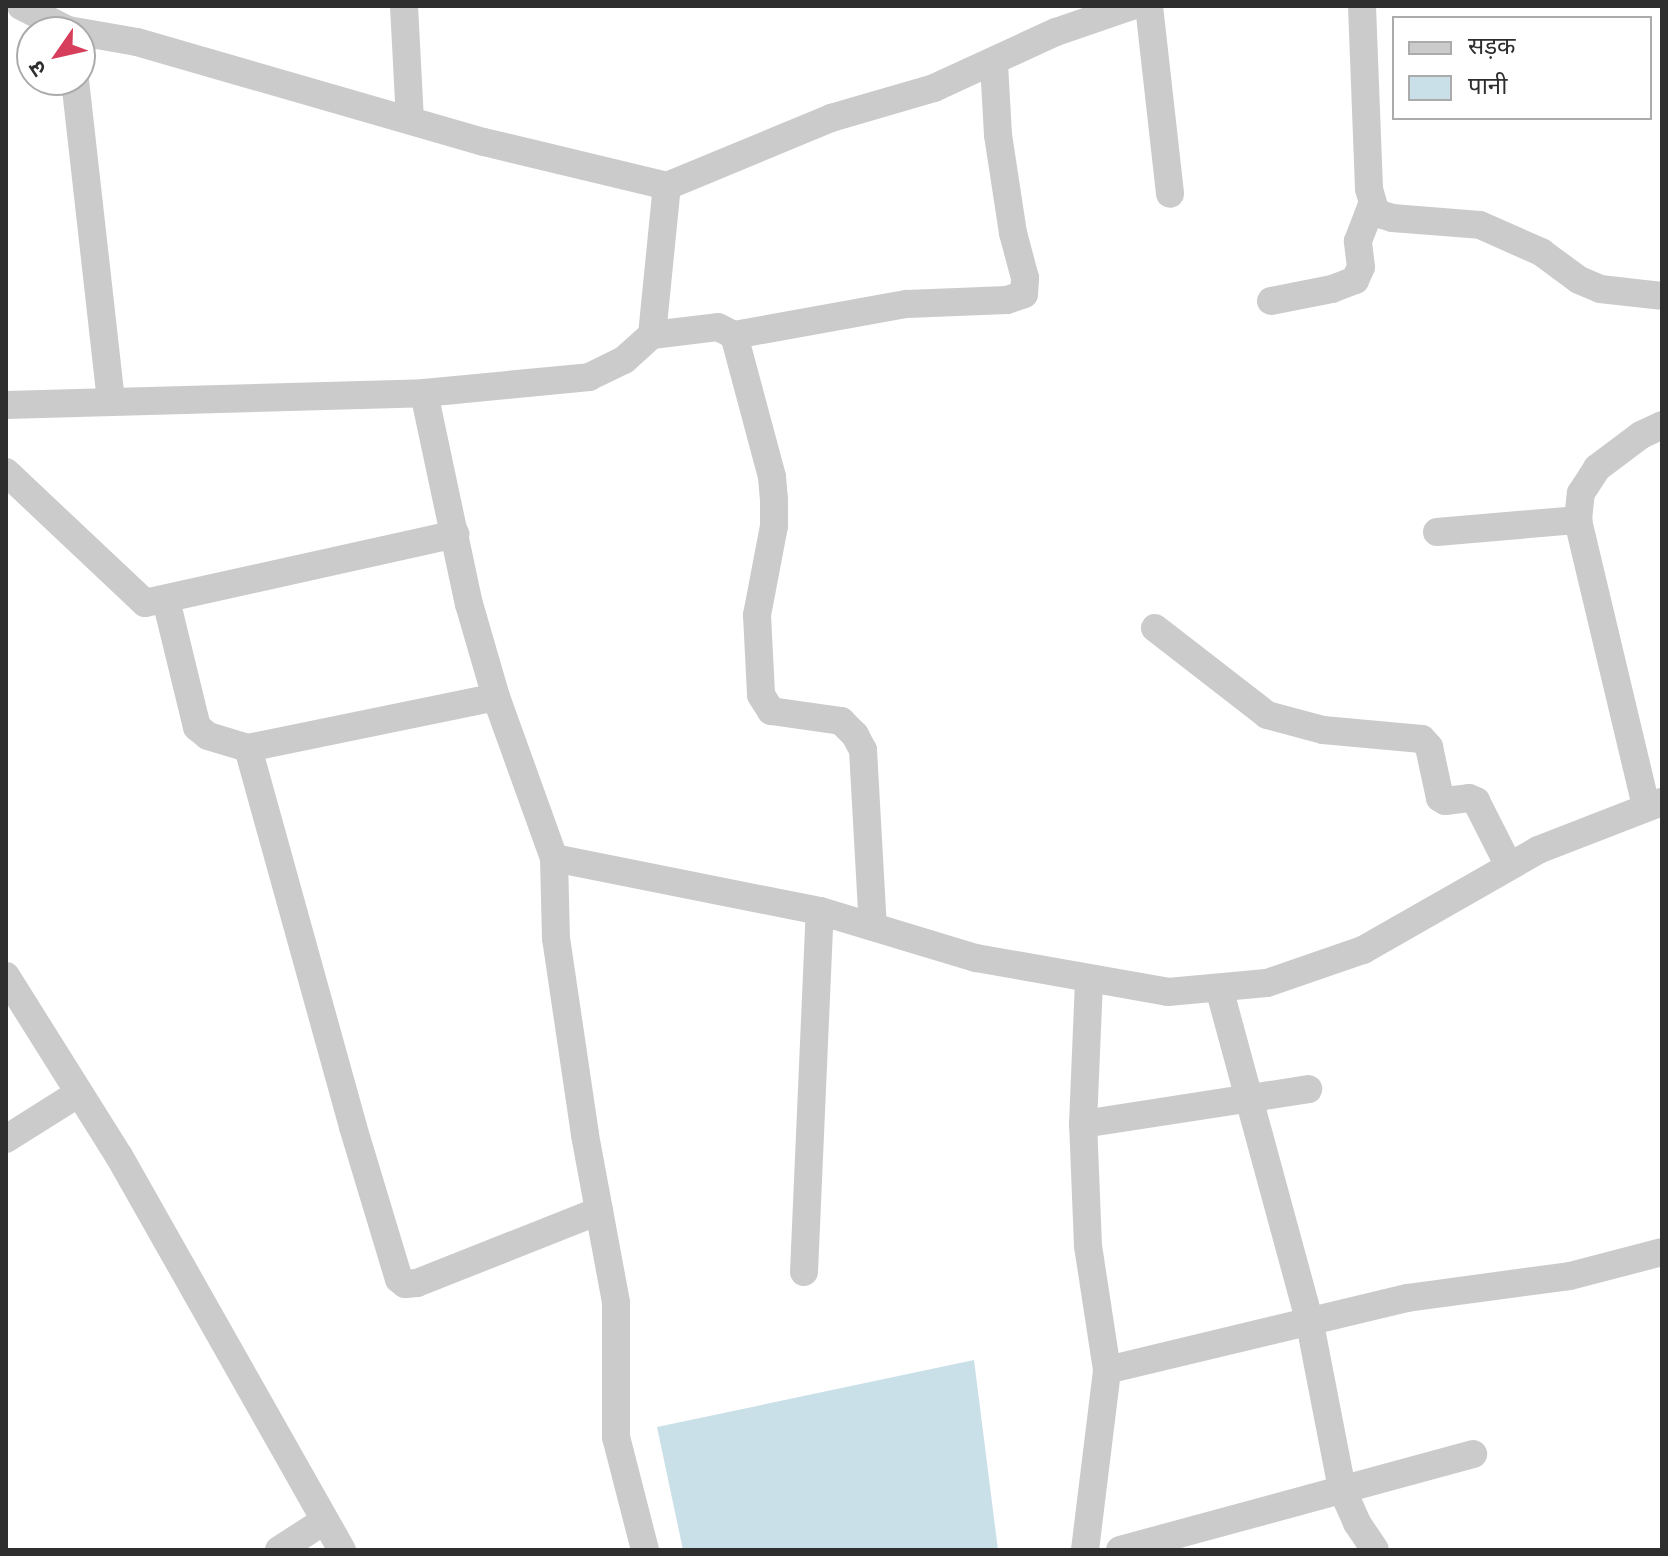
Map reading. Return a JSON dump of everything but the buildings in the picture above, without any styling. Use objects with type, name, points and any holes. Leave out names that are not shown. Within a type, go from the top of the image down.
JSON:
[{"type":"street","points":[[404,6],[410,120]]},
{"type":"street","points":[[96,35],[137,42],[484,142],[667,186],[787,134],[934,88],[1056,32],[1132,6]]},
{"type":"street","points":[[1149,6],[1170,194]]},
{"type":"street","points":[[1271,301],[1332,289],[1355,280],[1361,267],[1358,241],[1372,204],[1362,6]]},
{"type":"street","points":[[6,405],[424,393],[589,377],[624,360],[652,335],[718,327],[734,335],[907,304],[1007,300],[1024,294],[1025,278],[1013,233],[998,135],[994,63]]},
{"type":"street","points":[[77,96],[111,400]]},
{"type":"street","points":[[652,335],[667,186]]},
{"type":"street","points":[[1372,204],[1379,216],[1480,225],[1541,252],[1579,280],[1600,289],[1662,296]]},
{"type":"street","points":[[734,335],[772,477],[774,500],[774,526],[757,615],[761,695],[771,711],[841,721],[863,750],[873,927]]},
{"type":"street","points":[[424,393],[469,604],[496,697],[554,858],[556,938],[616,1303],[616,1437],[645,1550]]},
{"type":"street","points":[[554,858],[820,911],[976,958],[1168,992],[1267,983],[1363,950],[1538,850],[1654,804],[1578,520],[1581,493],[1597,468],[1641,435],[1662,425]]},
{"type":"street","points":[[6,472],[145,603],[455,534]]},
{"type":"street","points":[[1437,532],[1578,520]]},
{"type":"street","points":[[166,600],[197,727],[208,736],[248,748],[496,697]]},
{"type":"street","points":[[1155,628],[1267,715],[1323,730],[1422,739],[1429,747],[1437,793],[1445,801],[1469,798],[1476,801],[1509,866]]},
{"type":"street","points":[[248,748],[353,1127],[399,1279],[405,1284],[417,1283],[599,1211]]},
{"type":"street","points":[[804,1272],[820,911]]},
{"type":"street","points":[[6,976],[119,1156],[342,1550]]},
{"type":"street","points":[[1085,1550],[1107,1370],[1088,1246],[1083,1124],[1089,980]]},
{"type":"street","points":[[1219,988],[1309,1319],[1342,1489],[1357,1523],[1375,1550]]},
{"type":"street","points":[[1083,1124],[1308,1089]]},
{"type":"street","points":[[6,1139],[79,1093]]},
{"type":"street","points":[[1107,1370],[1309,1319],[1407,1298],[1570,1276],[1662,1252]]},
{"type":"street","points":[[1120,1550],[1473,1454]]},
{"type":"street","points":[[279,1550],[324,1521]]},
{"type":"water","points":[[974,1360],[998,1550],[683,1550],[657,1427]]}]
